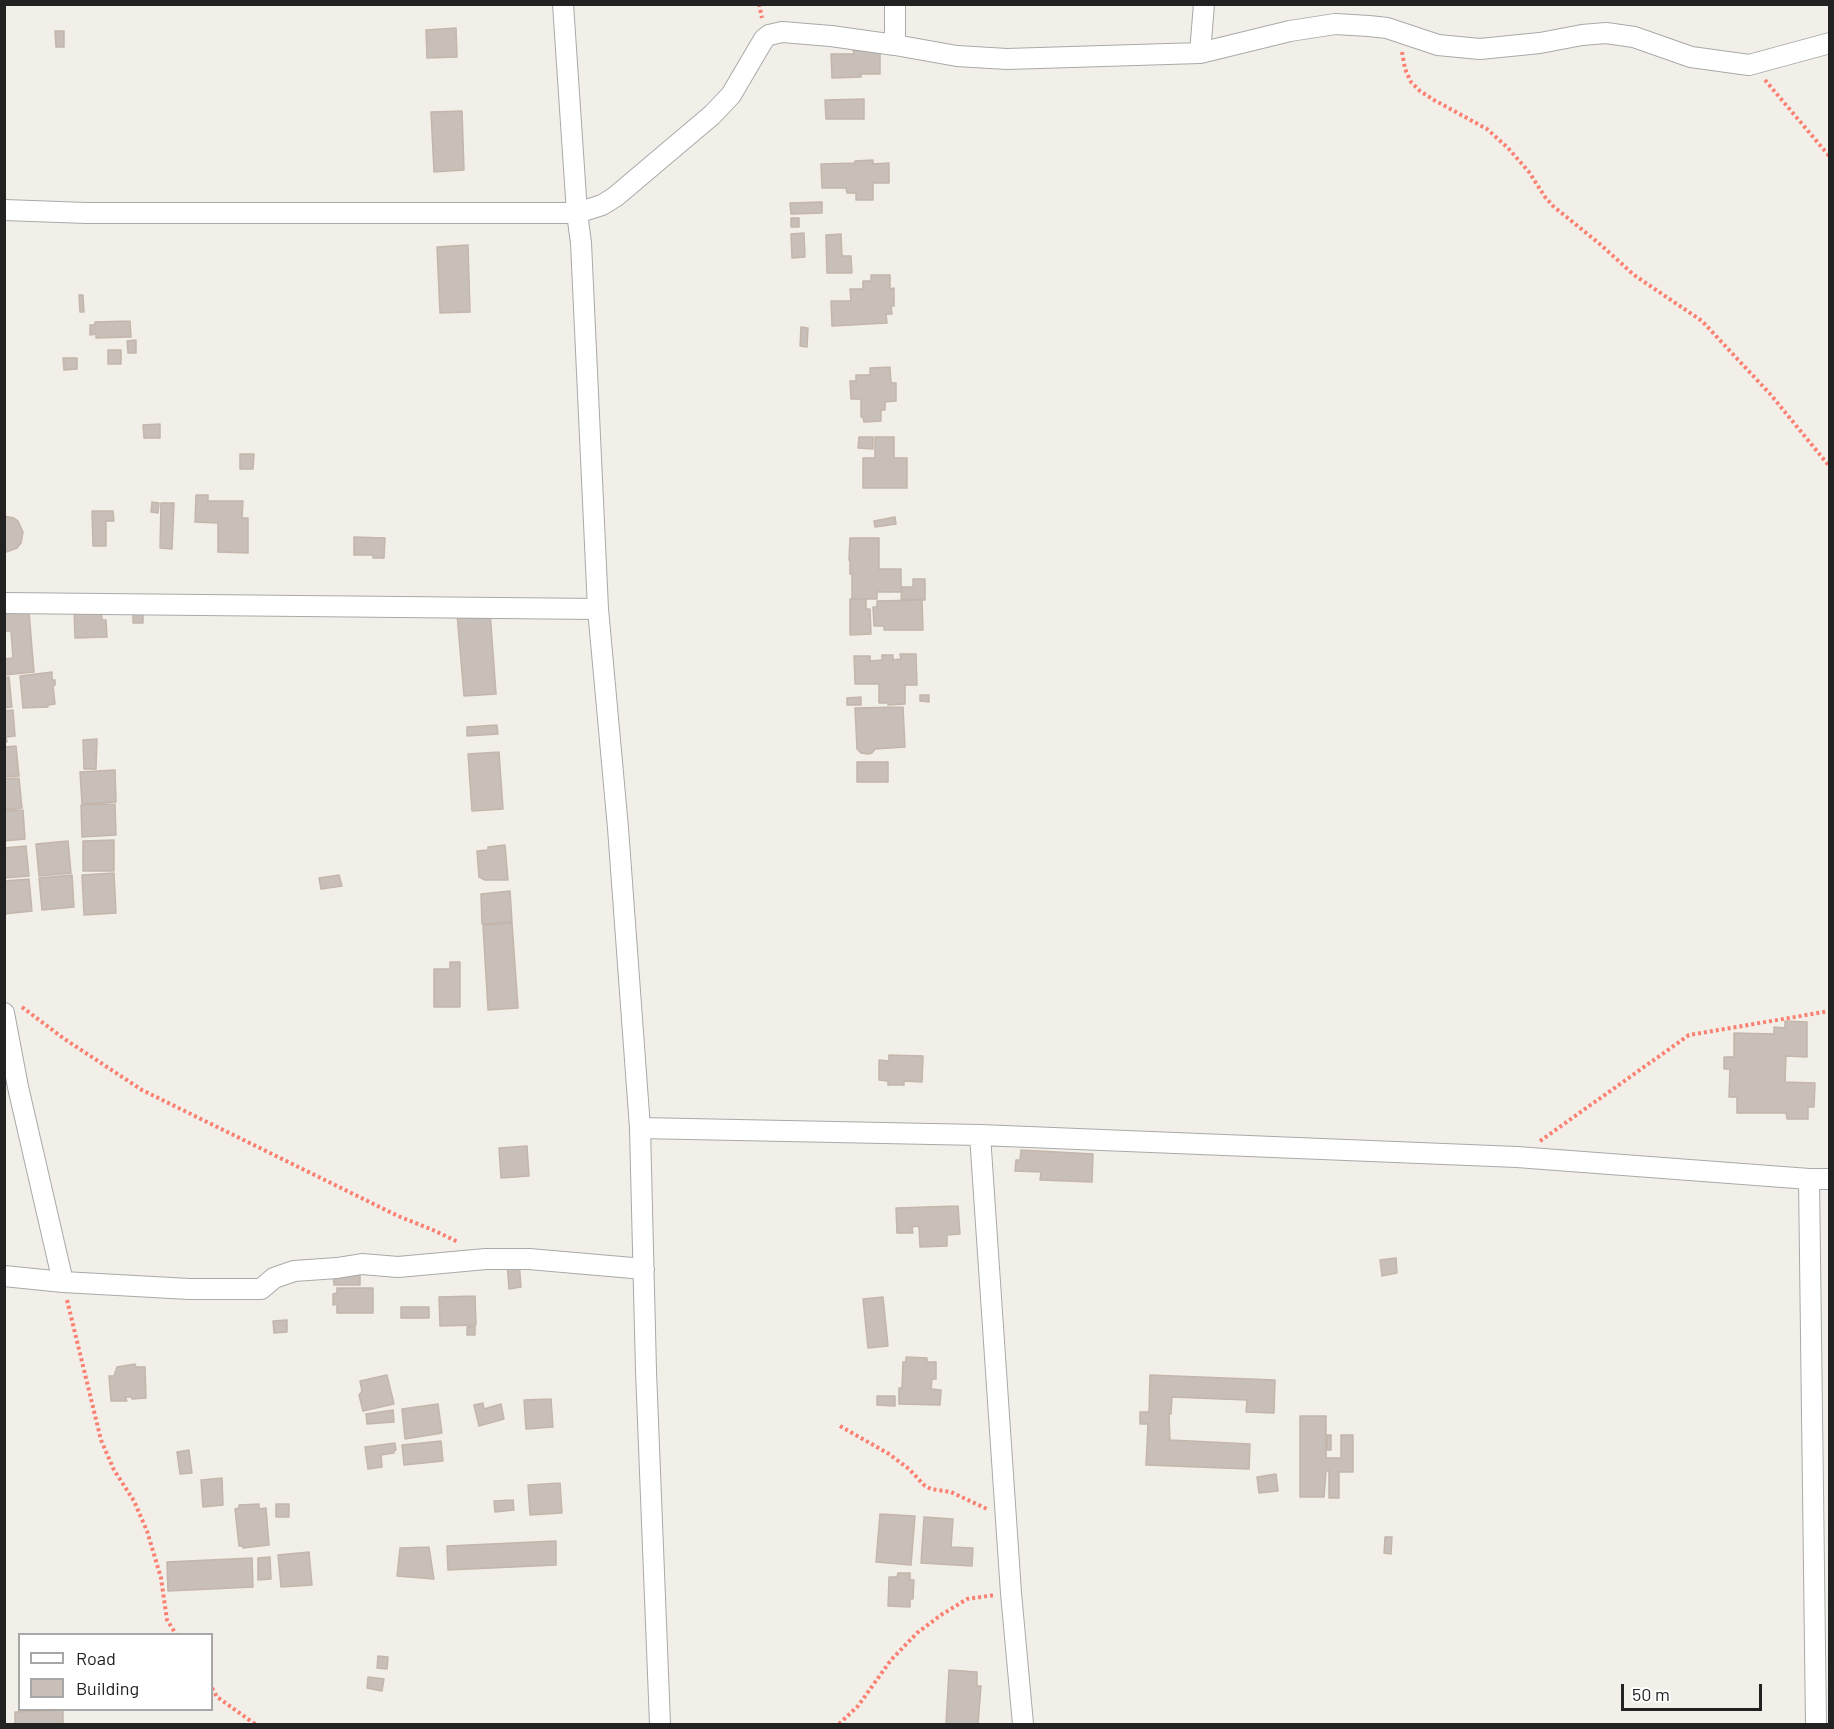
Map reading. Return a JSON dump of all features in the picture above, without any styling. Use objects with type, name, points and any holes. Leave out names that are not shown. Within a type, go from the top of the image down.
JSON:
[{"type":"street","points":[[564,4],[577,213],[581,243],[598,609],[618,828],[640,1128],[660,1725]]},
{"type":"street","points":[[895,4],[895,45]]},
{"type":"street","points":[[1200,52],[1204,4]]},
{"type":"street","points":[[4,210],[87,213],[577,213],[602,205],[615,197],[717,111],[731,95],[761,42],[769,35],[793,32],[895,45],[957,56],[1007,59],[1200,52],[1290,31],[1335,24],[1369,26],[1404,33],[1438,45],[1480,49],[1613,33],[1655,43],[1691,57],[1749,65],[1830,43]]},
{"type":"street","points":[[4,603],[598,609]]},
{"type":"street","points":[[13,1010],[18,1087],[63,1282]]},
{"type":"street","points":[[640,1128],[980,1135],[1517,1157],[1830,1179]]},
{"type":"street","points":[[980,1135],[1011,1593],[1023,1725]]},
{"type":"street","points":[[1809,1179],[1816,1725]]},
{"type":"street","points":[[4,1276],[63,1282],[189,1289],[261,1289],[274,1278],[294,1271],[362,1264],[398,1267],[486,1259],[529,1258],[644,1269]]},
{"type":"path","points":[[1404,33],[1402,56],[1411,82],[1434,100],[1487,129],[1529,172],[1553,206],[1634,275],[1702,321],[1771,395],[1830,467]]},
{"type":"path","points":[[1749,65],[1830,158]]},
{"type":"path","points":[[13,1010],[63,1038],[142,1090],[398,1216],[434,1230],[486,1259]]},
{"type":"path","points":[[1517,1157],[1689,1035],[1830,1011]]},
{"type":"path","points":[[63,1282],[101,1440],[114,1470],[134,1501],[147,1531],[161,1578],[166,1620],[175,1633]]},
{"type":"path","points":[[840,1426],[889,1454],[929,1488],[951,1492],[1006,1519]]},
{"type":"path","points":[[839,1725],[858,1706],[891,1660],[930,1623],[967,1599],[1011,1593]]},
{"type":"path","points":[[213,1690],[217,1697],[255,1725]]},
{"type":"building","points":[[456,28],[457,57],[427,58],[426,30]]},
{"type":"building","points":[[55,31],[64,31],[64,47],[56,47]]},
{"type":"building","points":[[853,50],[880,50],[880,74],[832,78],[831,54],[854,54]]},
{"type":"building","points":[[864,99],[864,119],[826,119],[825,100]]},
{"type":"building","points":[[462,111],[464,170],[434,172],[431,112]]},
{"type":"building","points":[[873,160],[873,164],[889,163],[889,183],[873,183],[873,200],[856,200],[856,193],[847,193],[846,188],[822,188],[821,164]]},
{"type":"building","points":[[822,202],[822,213],[791,214],[790,203]]},
{"type":"building","points":[[791,218],[799,218],[799,227],[791,227]]},
{"type":"building","points":[[804,233],[805,257],[792,258],[791,234]]},
{"type":"building","points":[[841,234],[842,256],[851,256],[852,273],[827,273],[826,235]]},
{"type":"building","points":[[468,245],[470,312],[440,313],[437,247]]},
{"type":"building","points":[[871,275],[890,275],[890,289],[894,288],[894,306],[891,306],[892,314],[886,314],[887,323],[832,326],[831,301],[851,301],[850,289],[863,289],[863,281],[871,281]]},
{"type":"building","points":[[79,295],[83,295],[84,312],[80,312]]},
{"type":"building","points":[[130,321],[131,337],[96,338],[96,334],[90,335],[90,325],[95,325],[95,322]]},
{"type":"building","points":[[801,327],[808,328],[807,347],[800,346]]},
{"type":"building","points":[[136,340],[136,353],[128,353],[127,341]]},
{"type":"building","points":[[108,350],[121,350],[121,364],[108,364]]},
{"type":"building","points":[[63,358],[77,358],[77,369],[64,370]]},
{"type":"building","points":[[890,367],[891,383],[896,383],[896,401],[885,402],[885,410],[881,410],[881,421],[864,422],[861,417],[861,399],[851,399],[850,381],[856,381],[856,375],[870,375],[870,368]]},
{"type":"building","points":[[160,424],[160,438],[144,438],[143,425]]},
{"type":"building","points":[[859,437],[873,437],[873,449],[858,448]]},
{"type":"building","points":[[875,437],[894,437],[894,458],[907,458],[907,488],[863,488],[863,458],[875,458]]},
{"type":"building","points":[[240,454],[254,454],[253,469],[240,469]]},
{"type":"building","points":[[196,495],[208,495],[208,501],[243,501],[242,518],[248,518],[248,553],[218,552],[218,523],[195,522]]},
{"type":"building","points":[[152,502],[159,503],[158,513],[151,512]]},
{"type":"building","points":[[161,503],[174,503],[172,549],[160,548]]},
{"type":"building","points":[[92,511],[113,511],[114,521],[106,521],[106,546],[93,546]]},
{"type":"building","points":[[4,516],[18,521],[23,532],[21,543],[17,548],[6,552],[4,552]]},
{"type":"building","points":[[895,517],[896,524],[875,527],[874,521]]},
{"type":"building","points":[[354,537],[385,538],[384,558],[373,558],[373,555],[354,555]]},
{"type":"building","points":[[850,538],[879,538],[879,569],[901,569],[901,592],[877,592],[877,599],[852,599]]},
{"type":"building","points":[[913,579],[925,579],[925,600],[901,599],[902,587],[913,587]]},
{"type":"building","points":[[850,599],[866,599],[866,609],[870,609],[871,634],[850,635]]},
{"type":"building","points":[[922,600],[923,630],[884,630],[884,626],[874,626],[873,607],[877,607],[877,601]]},
{"type":"building","points":[[101,607],[102,620],[106,620],[107,637],[75,638],[74,608]]},
{"type":"building","points":[[133,609],[143,609],[143,623],[133,623]]},
{"type":"building","points":[[490,611],[496,694],[464,696],[457,614]]},
{"type":"building","points":[[29,612],[34,672],[4,675],[4,659],[13,658],[11,631],[4,631],[4,614]]},
{"type":"building","points":[[900,654],[916,654],[917,685],[905,685],[905,704],[879,703],[879,684],[855,684],[854,656],[870,656],[870,661],[882,660],[882,655],[893,655],[893,660],[901,659]]},
{"type":"building","points":[[52,672],[52,680],[55,680],[53,686],[55,704],[48,705],[48,707],[23,708],[20,676]]},
{"type":"building","points":[[9,677],[12,707],[4,708],[4,678]]},
{"type":"building","points":[[920,695],[929,695],[929,702],[920,701]]},
{"type":"building","points":[[861,697],[861,705],[847,705],[847,698]]},
{"type":"building","points":[[903,707],[905,747],[875,749],[868,754],[861,753],[857,749],[855,708]]},
{"type":"building","points":[[13,710],[15,736],[6,737],[7,742],[4,743],[4,711]]},
{"type":"building","points":[[497,725],[498,734],[467,736],[467,727]]},
{"type":"building","points":[[97,739],[96,769],[84,769],[83,740]]},
{"type":"building","points":[[16,746],[19,776],[4,777],[4,747]]},
{"type":"building","points":[[499,752],[503,809],[472,811],[468,754]]},
{"type":"building","points":[[857,762],[888,762],[888,782],[857,782]]},
{"type":"building","points":[[115,770],[116,802],[82,804],[80,772]]},
{"type":"building","points":[[19,778],[22,808],[4,810],[4,779]]},
{"type":"building","points":[[115,804],[116,835],[82,837],[81,805]]},
{"type":"building","points":[[23,810],[25,839],[4,841],[4,811]]},
{"type":"building","points":[[114,840],[114,871],[83,871],[83,841]]},
{"type":"building","points":[[68,841],[71,873],[39,876],[36,844]]},
{"type":"building","points":[[505,845],[508,880],[485,880],[479,877],[477,851]]},
{"type":"building","points":[[26,846],[29,876],[4,878],[4,848]]},
{"type":"building","points":[[114,873],[116,913],[84,915],[82,875]]},
{"type":"building","points":[[72,875],[74,907],[42,910],[39,878]]},
{"type":"building","points":[[339,875],[342,886],[321,889],[319,878]]},
{"type":"building","points":[[29,879],[32,911],[4,914],[4,881]]},
{"type":"building","points":[[510,891],[512,922],[482,924],[481,894]]},
{"type":"building","points":[[512,923],[518,1008],[488,1010],[483,925]]},
{"type":"building","points":[[450,962],[460,962],[460,1007],[434,1007],[434,969],[450,969]]},
{"type":"building","points":[[1785,1021],[1807,1022],[1807,1057],[1786,1056],[1785,1082],[1815,1083],[1814,1107],[1808,1107],[1808,1119],[1787,1119],[1786,1113],[1737,1113],[1737,1097],[1729,1097],[1730,1069],[1724,1069],[1724,1057],[1734,1057],[1734,1033],[1774,1034],[1774,1027],[1785,1028]]},
{"type":"building","points":[[889,1055],[923,1056],[922,1082],[904,1081],[904,1085],[888,1085],[888,1081],[879,1080],[879,1060],[889,1061]]},
{"type":"building","points":[[527,1146],[529,1176],[501,1178],[499,1148]]},
{"type":"building","points":[[1021,1150],[1093,1154],[1092,1182],[1040,1180],[1041,1172],[1015,1171],[1016,1160],[1020,1160]]},
{"type":"building","points":[[958,1206],[960,1234],[947,1235],[947,1246],[920,1247],[919,1226],[912,1227],[913,1233],[897,1233],[896,1208]]},
{"type":"building","points":[[1396,1258],[1397,1273],[1382,1276],[1380,1260]]},
{"type":"building","points":[[519,1261],[521,1287],[509,1289],[507,1262]]},
{"type":"building","points":[[333,1275],[360,1275],[360,1285],[334,1285]]},
{"type":"building","points":[[337,1288],[373,1288],[373,1313],[337,1313],[337,1304],[333,1305],[333,1294],[337,1293]]},
{"type":"building","points":[[475,1296],[476,1325],[440,1326],[439,1297]]},
{"type":"building","points":[[883,1297],[888,1346],[868,1348],[863,1299]]},
{"type":"building","points":[[401,1307],[429,1307],[429,1318],[401,1318]]},
{"type":"building","points":[[287,1320],[287,1332],[274,1333],[273,1321]]},
{"type":"building","points":[[475,1326],[475,1335],[467,1335],[467,1327]]},
{"type":"building","points":[[906,1357],[927,1358],[927,1362],[936,1362],[936,1379],[932,1379],[931,1389],[941,1390],[940,1405],[899,1404],[899,1388],[902,1388],[903,1362],[906,1362]]},
{"type":"building","points":[[135,1364],[136,1367],[145,1367],[146,1398],[125,1397],[127,1401],[111,1401],[109,1376],[114,1376],[117,1367]]},
{"type":"building","points":[[387,1375],[394,1404],[363,1411],[359,1395],[362,1391],[360,1381]]},
{"type":"building","points":[[1150,1375],[1275,1380],[1274,1413],[1246,1412],[1247,1400],[1172,1397],[1171,1414],[1169,1414],[1170,1440],[1250,1444],[1249,1469],[1146,1465],[1148,1424],[1140,1424],[1140,1412],[1149,1412]]},
{"type":"building","points":[[877,1396],[895,1396],[895,1406],[877,1405]]},
{"type":"building","points":[[551,1399],[553,1427],[526,1429],[524,1400]]},
{"type":"building","points":[[483,1403],[484,1409],[501,1404],[504,1419],[479,1426],[474,1405]]},
{"type":"building","points":[[438,1404],[442,1433],[405,1439],[402,1409]]},
{"type":"building","points":[[393,1410],[394,1422],[367,1424],[366,1414]]},
{"type":"building","points":[[1300,1416],[1326,1416],[1326,1458],[1341,1458],[1341,1435],[1353,1435],[1353,1472],[1339,1472],[1339,1498],[1329,1498],[1329,1471],[1326,1471],[1324,1497],[1300,1497]]},
{"type":"building","points":[[1327,1435],[1331,1435],[1331,1450],[1327,1450]]},
{"type":"building","points":[[441,1441],[443,1461],[404,1465],[402,1445]]},
{"type":"building","points":[[395,1443],[394,1453],[381,1455],[382,1467],[368,1469],[365,1447]]},
{"type":"building","points":[[189,1450],[192,1473],[180,1474],[177,1452]]},
{"type":"building","points":[[1276,1474],[1278,1491],[1259,1493],[1257,1477]]},
{"type":"building","points":[[222,1478],[223,1505],[203,1507],[201,1480]]},
{"type":"building","points":[[560,1483],[562,1513],[530,1515],[528,1485]]},
{"type":"building","points":[[513,1500],[514,1510],[495,1512],[494,1501]]},
{"type":"building","points":[[259,1504],[259,1509],[266,1508],[269,1545],[243,1548],[239,1546],[235,1509],[239,1508],[239,1505]]},
{"type":"building","points":[[276,1504],[289,1504],[289,1517],[276,1517]]},
{"type":"building","points":[[880,1514],[915,1516],[911,1565],[876,1562]]},
{"type":"building","points":[[924,1517],[953,1519],[951,1547],[973,1548],[972,1566],[921,1563]]},
{"type":"building","points":[[1385,1537],[1392,1537],[1391,1554],[1384,1553]]},
{"type":"building","points":[[556,1541],[556,1565],[448,1570],[447,1546]]},
{"type":"building","points":[[429,1547],[434,1579],[397,1576],[400,1548]]},
{"type":"building","points":[[309,1552],[312,1585],[281,1587],[278,1555]]},
{"type":"building","points":[[270,1557],[271,1579],[258,1580],[258,1558]]},
{"type":"building","points":[[252,1558],[253,1587],[168,1591],[167,1562]]},
{"type":"building","points":[[898,1573],[910,1573],[910,1580],[914,1580],[910,1607],[888,1606],[889,1577],[897,1577]]},
{"type":"building","points":[[378,1656],[388,1657],[387,1669],[377,1668]]},
{"type":"building","points":[[949,1670],[977,1672],[977,1686],[981,1686],[978,1724],[946,1724]]},
{"type":"building","points":[[368,1677],[384,1679],[382,1691],[367,1688]]},
{"type":"building","points":[[63,1711],[63,1724],[15,1724],[15,1712]]}]
